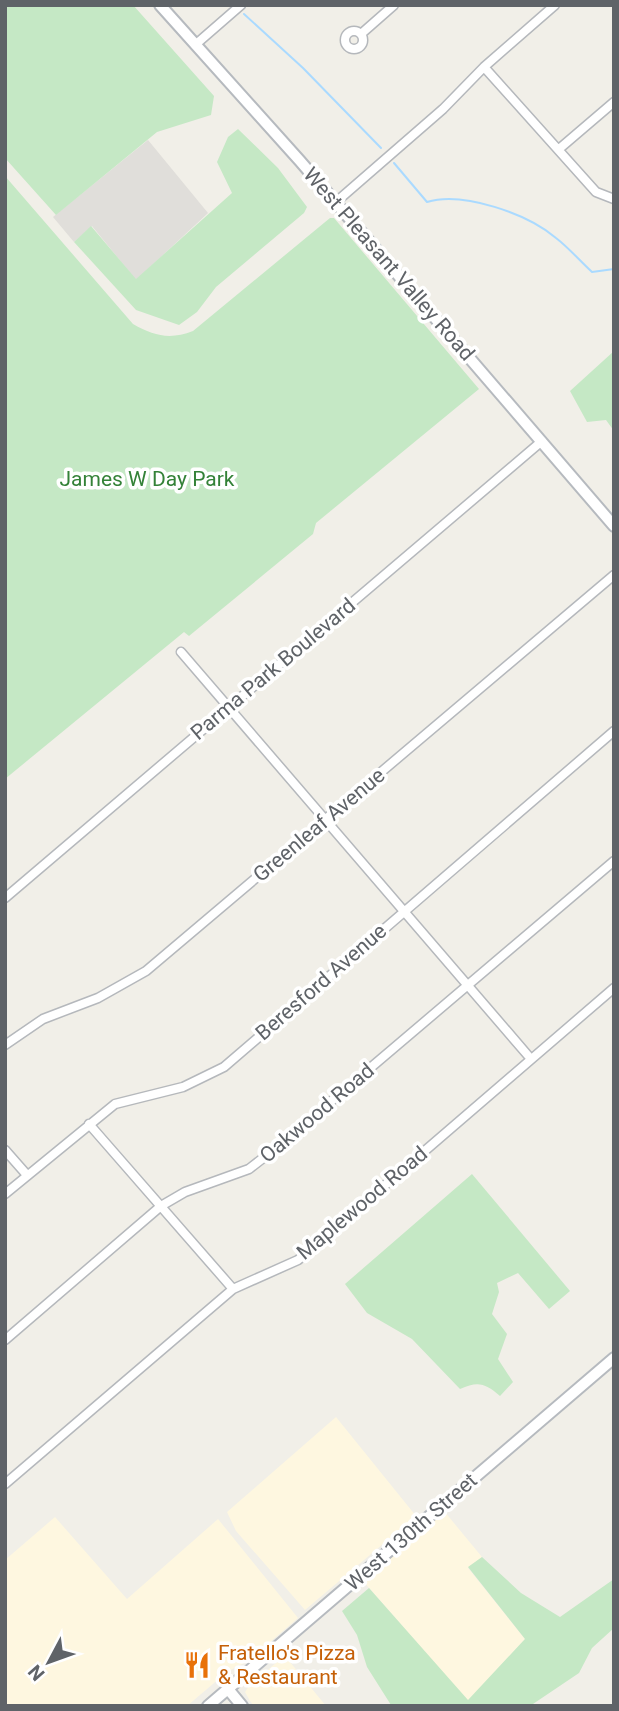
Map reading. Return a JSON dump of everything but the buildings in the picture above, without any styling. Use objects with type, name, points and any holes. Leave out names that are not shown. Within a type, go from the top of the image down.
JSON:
[{"type":"main road","name":"West Pleasant Valley Road","points":[[160,5],[336,202],[614,526]]},
{"type":"main road","name":"West 130th Street","points":[[208,1706],[614,1358]]},
{"type":"main road","points":[[228,1689],[242,1706]]},
{"type":"street","points":[[195,45],[241,5]]},
{"type":"street","points":[[361,34],[394,5]]},
{"type":"street","points":[[336,202],[443,109],[484,67],[555,5]]},
{"type":"street","points":[[484,67],[596,192],[614,199]]},
{"type":"street","points":[[559,149],[614,102]]},
{"type":"street","name":"Parma Park Boulevard","points":[[5,898],[542,441]]},
{"type":"street","name":"Greenleaf Avenue","points":[[5,1045],[43,1018],[98,998],[146,971],[614,575]]},
{"type":"street","points":[[181,652],[531,1059]]},
{"type":"street","name":"Beresford Avenue","points":[[5,1194],[115,1104],[183,1087],[224,1067],[614,731]]},
{"type":"street","name":"Oakwood Road","points":[[5,1340],[161,1206],[185,1192],[249,1169],[614,862]]},
{"type":"street","name":"Maplewood Road","points":[[5,1485],[233,1289],[298,1260],[614,988]]},
{"type":"street","points":[[89,1124],[233,1289]]},
{"type":"street","points":[[5,1150],[27,1175]]},
{"type":"shaded area","points":[[148,140],[208,213],[136,280],[92,226],[74,242],[53,217]]},
{"type":"shaded area","points":[[336,1417],[416,1516],[305,1610],[236,1531],[227,1512]]},
{"type":"shaded area","points":[[444,1511],[482,1557],[468,1568],[525,1639],[468,1701],[363,1581]]},
{"type":"shaded area","points":[[55,1517],[127,1599],[218,1519],[298,1618],[248,1661],[227,1672],[187,1706],[5,1706],[5,1560]]},
{"type":"shaded area","points":[[284,1656],[326,1706],[254,1706],[245,1692]]},
{"type":"green space","points":[[5,5],[133,5],[214,96],[211,115],[157,132],[56,215],[5,158]]},
{"type":"green space","points":[[238,129],[278,168],[307,207],[304,213],[216,287],[197,312],[179,325],[136,310],[74,242],[91,226],[136,279],[232,193],[217,162],[228,137]]},
{"type":"green space","name":"James W Day Park","points":[[5,176],[133,324],[162,335],[193,331],[330,218],[334,218],[479,389],[316,523],[313,534],[189,636],[184,632],[5,779]]},
{"type":"green space","points":[[614,351],[614,431],[606,420],[587,422],[570,391]]},
{"type":"green space","points":[[472,1174],[570,1291],[549,1309],[518,1273],[497,1283],[499,1292],[492,1314],[507,1334],[498,1359],[513,1382],[500,1396],[481,1385],[460,1389],[412,1339],[367,1313],[345,1284]]},
{"type":"green space","points":[[482,1557],[521,1593],[560,1617],[614,1579],[614,1628],[592,1648],[579,1673],[530,1706],[391,1705],[367,1667],[357,1635],[342,1611],[369,1588],[468,1700],[525,1639],[468,1567]]},
{"type":"waterway","points":[[244,14],[303,68],[381,148]]},
{"type":"waterway","points":[[394,163],[427,202],[442,199],[476,202],[512,213],[544,229],[592,272],[614,269]]},
{"type":"place","name":"Fratello's Pizza & Restaurant","points":[[197,1665]]}]
